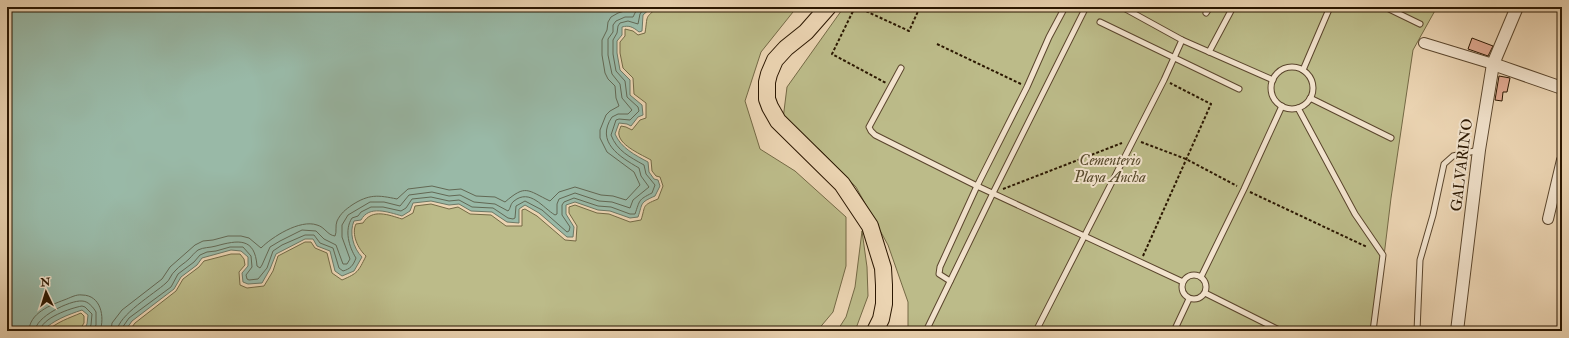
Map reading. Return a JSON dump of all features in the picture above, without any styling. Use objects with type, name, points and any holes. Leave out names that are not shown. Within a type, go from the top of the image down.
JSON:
[{"type":"main road","points":[[828,7],[806,32],[786,48],[775,60],[768,78],[768,99],[770,107],[778,121],[842,184],[870,226],[879,253],[884,285],[881,319],[875,331]]},
{"type":"street","name":"GALVARINO","points":[[1457,331],[1479,150],[1493,64],[1517,7]]},
{"type":"street","points":[[1424,43],[1493,64],[1562,88]]},
{"type":"street","points":[[1548,219],[1562,160]]},
{"type":"lane","points":[[950,281],[939,274],[939,271],[977,186],[1065,7]]},
{"type":"lane","points":[[926,331],[1086,7]]},
{"type":"lane","points":[[1122,7],[1182,40],[1273,80]]},
{"type":"lane","points":[[1206,13],[1210,7]]},
{"type":"lane","points":[[1209,52],[1233,7]]},
{"type":"lane","points":[[1303,70],[1330,7]]},
{"type":"lane","points":[[1385,7],[1420,24]]},
{"type":"lane","points":[[1100,22],[1239,89]]},
{"type":"lane","points":[[1036,331],[1086,236],[1164,80],[1182,40]]},
{"type":"lane","points":[[1290,67],[1303,70],[1312,82],[1313,89],[1310,98],[1298,108],[1290,109],[1282,106],[1276,101],[1272,93],[1273,80],[1277,74],[1290,67]]},
{"type":"lane","points":[[901,68],[870,127],[871,131],[875,135],[977,186],[1183,282]]},
{"type":"lane","points":[[1310,98],[1391,138]]},
{"type":"lane","points":[[1201,277],[1282,106]]},
{"type":"lane","points":[[1298,108],[1355,214],[1383,255],[1373,331]]},
{"type":"lane","points":[[1417,331],[1420,260],[1433,215],[1444,164],[1453,156],[1479,150]]},
{"type":"lane","points":[[1191,275],[1201,277],[1206,284],[1205,293],[1198,299],[1189,299],[1182,292],[1183,282],[1191,275]]},
{"type":"lane","points":[[1205,293],[1281,331]]},
{"type":"lane","points":[[1174,331],[1189,299]]},
{"type":"path","points":[[892,86],[832,54],[856,7],[909,31],[920,7]]},
{"type":"path","points":[[937,44],[1027,87]]},
{"type":"path","points":[[1140,263],[1211,104],[1164,80]]},
{"type":"path","points":[[993,193],[1134,139],[1186,160],[1383,255]]},
{"type":"green space","points":[[658,7],[797,7],[761,52],[745,101],[760,149],[795,171],[846,217],[846,266],[833,312],[817,331],[129,331],[135,323],[176,291],[183,279],[199,267],[204,261],[231,254],[240,254],[244,259],[245,265],[239,272],[240,285],[247,288],[264,286],[273,271],[278,256],[305,242],[311,242],[315,248],[327,253],[332,273],[342,280],[347,278],[355,274],[366,256],[356,241],[354,232],[356,224],[363,223],[371,215],[381,214],[402,219],[413,213],[415,206],[431,204],[449,209],[458,207],[470,214],[491,215],[506,226],[522,226],[522,210],[525,209],[537,216],[565,240],[576,241],[577,226],[569,213],[569,207],[575,205],[597,213],[609,214],[630,222],[641,220],[645,206],[658,199],[663,186],[660,177],[656,176],[652,171],[651,160],[637,153],[624,143],[619,135],[621,126],[632,130],[640,120],[646,118],[646,103],[634,94],[633,78],[623,68],[620,53],[620,42],[625,36],[625,29],[633,31],[638,35],[645,33],[647,18]]},
{"type":"green space","name":"Cementerio Playa Ancha","points":[[844,7],[1437,7],[1413,50],[1391,198],[1375,331],[908,331],[908,302],[888,245],[856,187],[820,150],[804,141],[794,125],[783,119],[787,87]]},
{"type":"green space","points":[[862,231],[867,267],[868,296],[855,331],[837,331],[846,317],[855,287]]},
{"type":"green space","points":[[81,313],[84,316],[84,323],[79,331],[47,331],[59,323]]},
{"type":"water","points":[[7,7],[652,7],[643,15],[642,31],[639,32],[629,26],[624,26],[622,27],[622,35],[617,41],[617,53],[620,70],[630,80],[630,95],[642,105],[643,115],[638,117],[631,126],[619,123],[615,134],[621,143],[633,154],[648,162],[649,172],[654,179],[658,180],[660,186],[655,196],[646,200],[642,204],[638,217],[630,218],[610,211],[598,210],[575,202],[566,205],[566,214],[574,227],[573,237],[567,237],[539,213],[525,205],[519,209],[519,223],[507,222],[492,212],[471,211],[459,204],[449,205],[431,201],[413,203],[410,211],[402,216],[379,211],[369,212],[364,215],[361,220],[354,221],[352,230],[354,245],[362,257],[354,271],[342,276],[335,271],[330,251],[317,246],[313,239],[305,239],[276,254],[262,283],[248,284],[243,282],[242,273],[248,266],[248,257],[241,251],[231,250],[202,258],[197,265],[181,277],[174,289],[132,321],[125,331],[83,331],[87,324],[88,315],[82,310],[61,318],[42,331],[7,331]]},
{"type":"building","points":[[1472,38],[1493,46],[1488,56],[1468,49]]},
{"type":"building","points":[[1499,76],[1510,78],[1507,92],[1503,92],[1502,101],[1495,100]]}]
